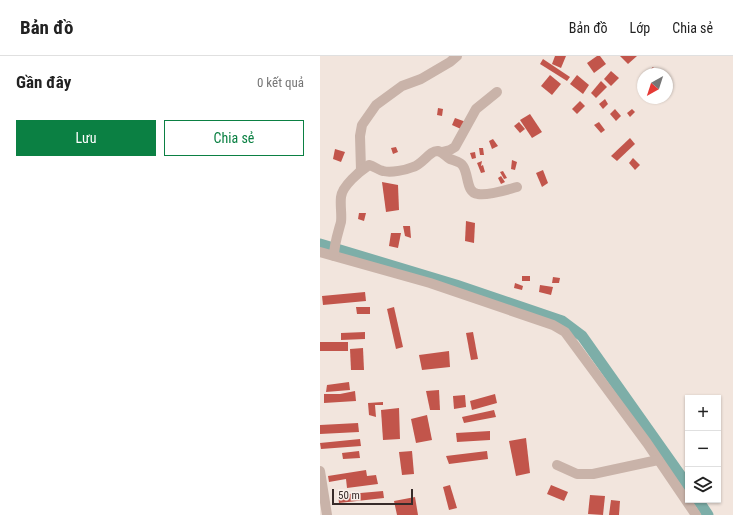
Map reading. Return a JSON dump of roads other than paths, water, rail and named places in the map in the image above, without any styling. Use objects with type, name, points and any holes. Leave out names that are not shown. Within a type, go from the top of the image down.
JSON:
[{"type":"street","points":[[361,170],[360,136],[362,125],[376,105],[402,86],[421,78],[450,62],[457,56]]},
{"type":"street","points":[[334,253],[341,220],[341,196],[344,190],[361,170],[369,165],[387,171],[412,168],[424,161],[431,152],[450,150],[455,147],[476,109],[497,92]]},
{"type":"street","points":[[442,152],[448,158],[460,163],[463,166],[470,189],[473,193],[479,195],[517,187]]},
{"type":"street","points":[[320,252],[334,253],[430,283],[554,325],[565,332],[599,377],[696,515]]},
{"type":"street","points":[[557,465],[577,474],[593,474],[658,460]]},
{"type":"street","points":[[320,471],[324,514]]},
{"type":"waterway","points":[[320,244],[456,285],[562,321],[582,336],[685,482]]},
{"type":"waterway","points":[[700,503],[708,515]]}]
